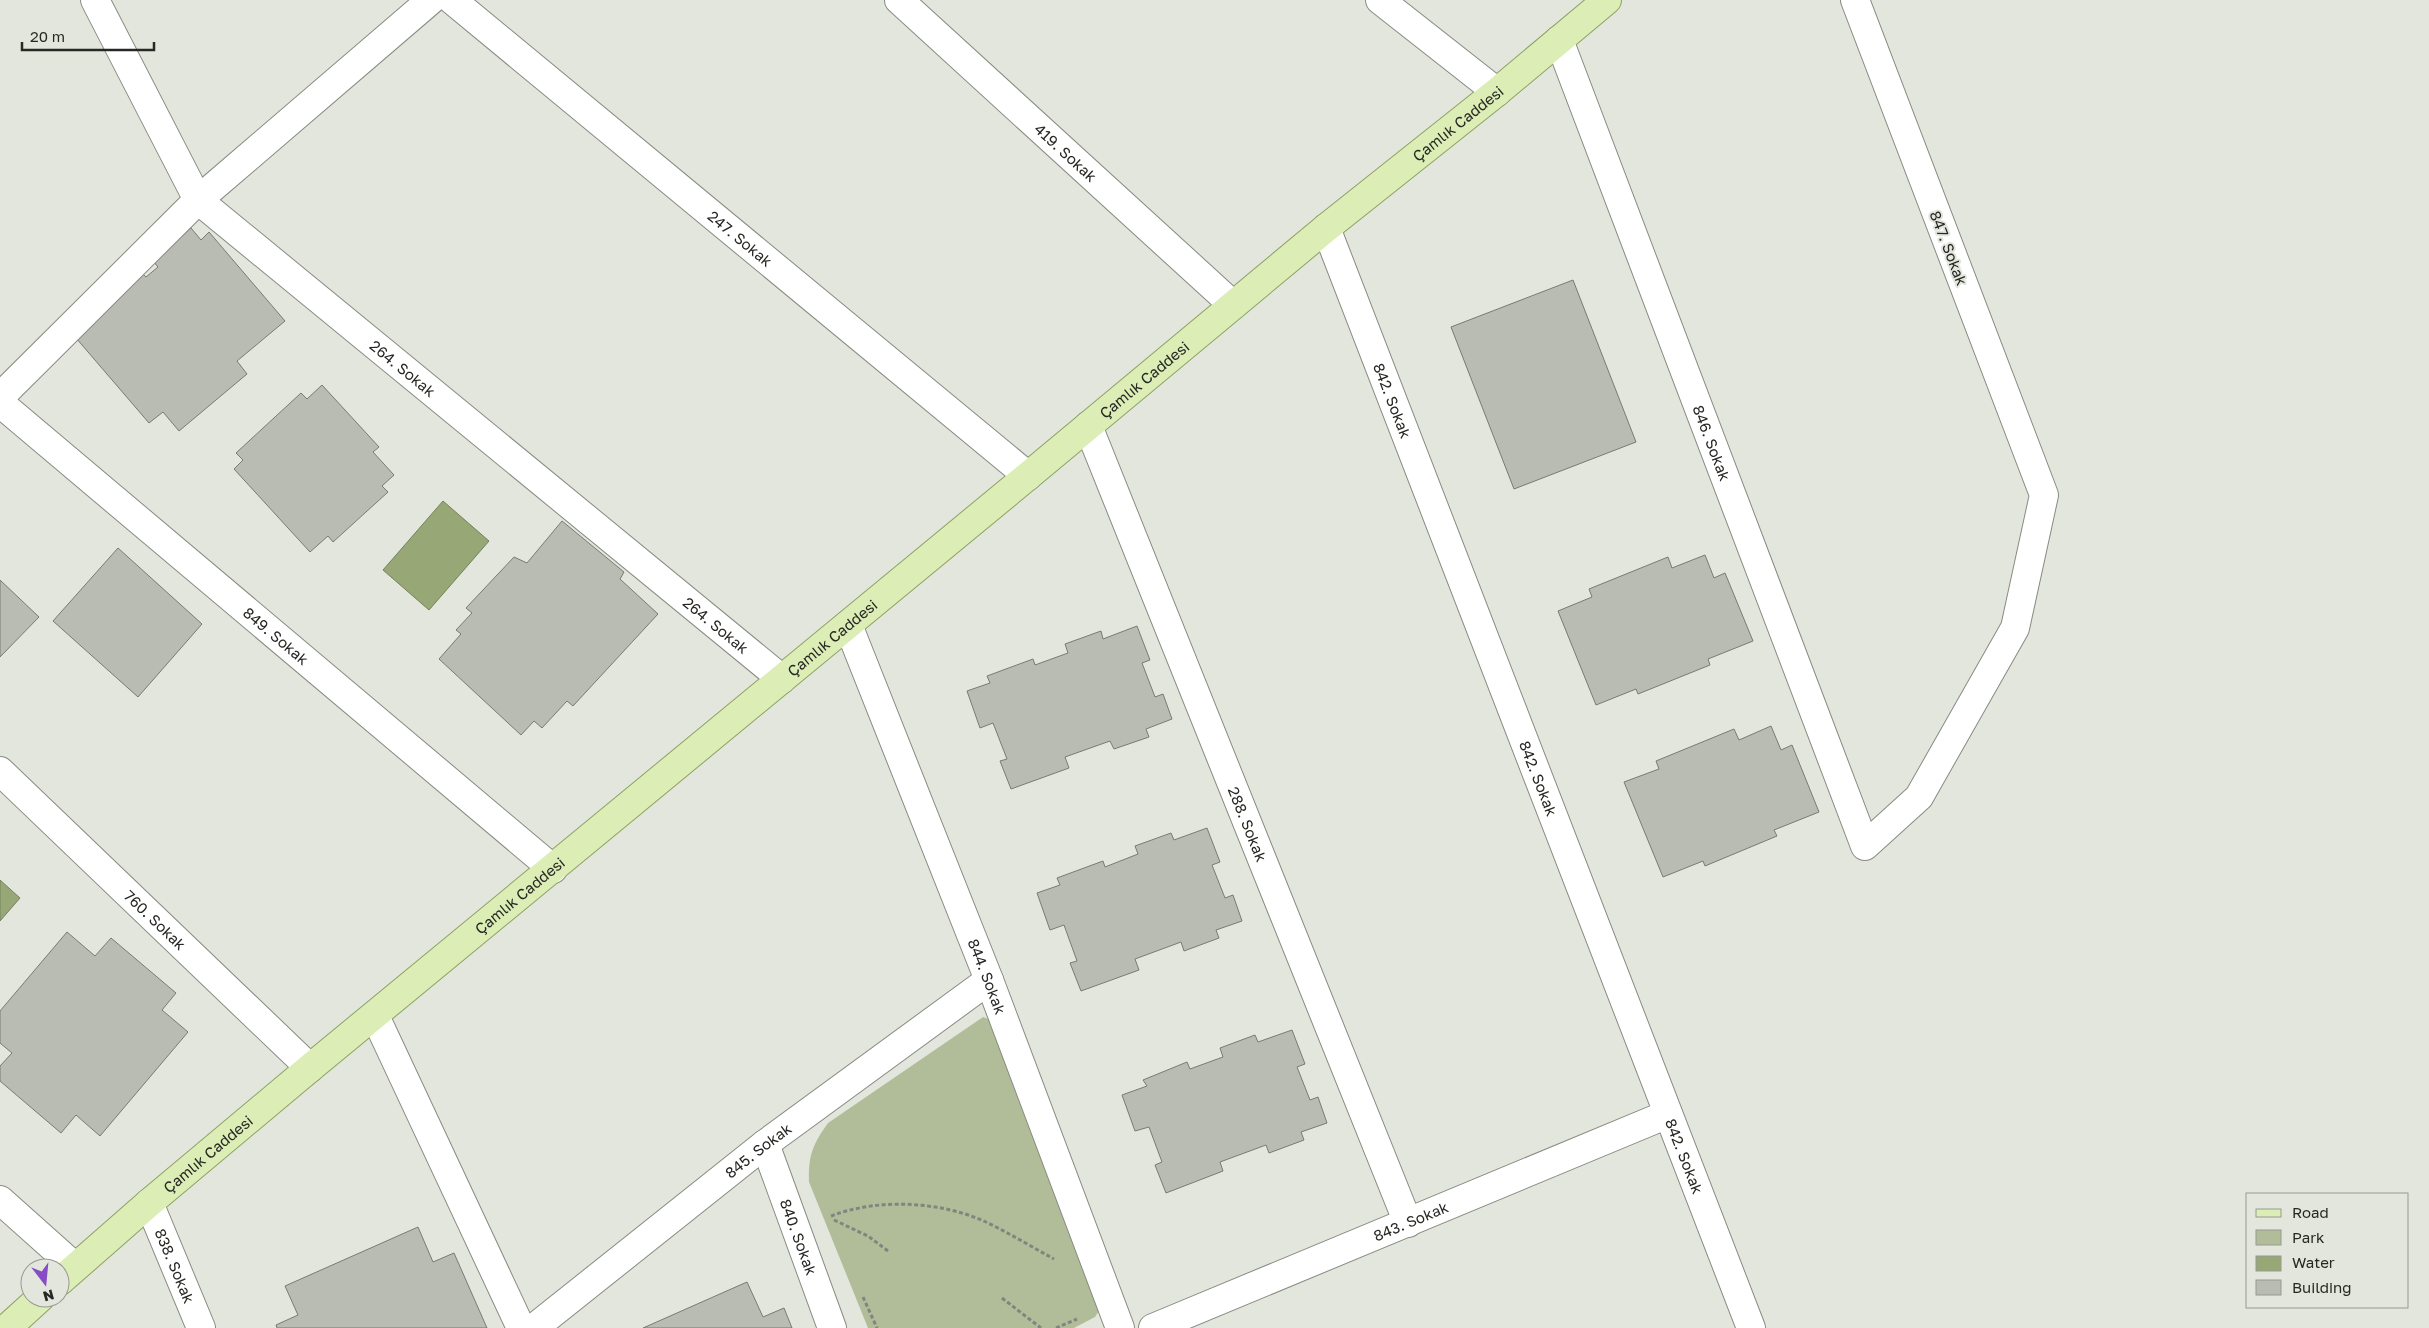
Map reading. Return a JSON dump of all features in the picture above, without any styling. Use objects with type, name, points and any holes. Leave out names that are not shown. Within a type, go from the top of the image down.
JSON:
[{"type":"main road","name":"Çamlık Caddesi","points":[[70,1272],[148,1203],[310,1068],[1326,228],[1497,92],[1607,0]]},
{"type":"main road","points":[[7,1328],[29,1308]]},
{"type":"street","name":"264. Sokak","points":[[95,0],[198,200],[782,679]]},
{"type":"street","points":[[0,397],[198,200],[431,0]]},
{"type":"street","name":"247. Sokak","points":[[452,0],[1028,476]]},
{"type":"street","name":"419. Sokak","points":[[899,0],[1233,305]]},
{"type":"street","points":[[1380,0],[1497,92]]},
{"type":"street","name":"847. Sokak","points":[[1855,0],[2044,495],[2015,628],[1919,797],[1865,846]]},
{"type":"street","name":"846. Sokak","points":[[1559,40],[1865,846]]},
{"type":"street","name":"842. Sokak","points":[[1326,228],[1751,1328]]},
{"type":"street","name":"849. Sokak","points":[[0,403],[553,869]]},
{"type":"street","name":"288. Sokak","points":[[1088,426],[1408,1222]]},
{"type":"street","name":"844. Sokak","points":[[848,625],[989,980],[1120,1328]]},
{"type":"street","name":"760. Sokak","points":[[0,771],[310,1068]]},
{"type":"street","name":"845. Sokak","points":[[534,1328],[765,1144],[989,980]]},
{"type":"street","points":[[375,1016],[521,1328]]},
{"type":"street","name":"843. Sokak","points":[[1152,1328],[1668,1114]]},
{"type":"street","name":"840. Sokak","points":[[765,1144],[832,1328]]},
{"type":"street","points":[[0,1200],[53,1258]]},
{"type":"street","name":"838. Sokak","points":[[148,1203],[201,1328]]},
{"type":"path","points":[[828,1217],[851,1208],[899,1204],[945,1208],[985,1222],[1060,1262]]},
{"type":"path","points":[[825,1209],[832,1226]]},
{"type":"path","points":[[828,1217],[868,1236],[888,1251]]},
{"type":"path","points":[[862,1294],[877,1328]]},
{"type":"path","points":[[1002,1298],[1041,1328]]},
{"type":"green space","points":[[983,1017],[991,1020],[1099,1311],[1095,1317],[1074,1328],[868,1328],[809,1182],[809,1164],[812,1150],[828,1123]]},
{"type":"water","points":[[443,501],[489,541],[429,610],[383,570]]},
{"type":"water","points":[[0,880],[20,898],[0,921]]},
{"type":"building","points":[[191,228],[201,240],[209,232],[285,321],[237,361],[247,374],[179,431],[163,412],[149,423],[76,338],[90,327],[84,320],[141,272],[146,277],[158,267],[153,261]]},
{"type":"building","points":[[1573,280],[1636,442],[1514,489],[1451,327]]},
{"type":"building","points":[[322,385],[379,447],[373,452],[394,475],[382,486],[388,492],[333,542],[328,536],[310,552],[234,469],[243,460],[236,453],[301,393],[307,399]]},
{"type":"building","points":[[562,521],[624,572],[620,579],[658,614],[573,706],[567,701],[542,728],[534,721],[521,735],[439,659],[461,634],[456,630],[472,613],[466,608],[514,557],[527,563]]},
{"type":"building","points":[[118,548],[202,624],[138,697],[53,621]]},
{"type":"building","points":[[1705,555],[1714,578],[1725,573],[1753,641],[1708,659],[1710,665],[1638,694],[1636,689],[1596,705],[1558,611],[1592,597],[1589,589],[1668,557],[1672,568]]},
{"type":"building","points":[[0,580],[39,617],[0,657]]},
{"type":"building","points":[[1137,626],[1150,660],[1142,663],[1155,697],[1163,694],[1172,719],[1146,729],[1149,737],[1114,749],[1110,741],[1065,757],[1069,768],[1011,789],[1000,761],[1007,759],[993,723],[980,728],[967,691],[990,683],[987,676],[1033,659],[1035,665],[1068,653],[1065,644],[1101,631],[1103,639]]},
{"type":"building","points":[[1771,726],[1781,750],[1792,745],[1819,812],[1774,830],[1777,836],[1705,866],[1703,861],[1663,877],[1624,782],[1659,769],[1656,761],[1734,729],[1739,740]]},
{"type":"building","points":[[1207,828],[1220,862],[1212,865],[1225,898],[1233,895],[1242,921],[1216,930],[1219,938],[1184,951],[1181,942],[1135,959],[1139,970],[1081,991],[1070,963],[1077,961],[1064,925],[1050,930],[1037,893],[1060,885],[1057,878],[1103,861],[1105,867],[1138,854],[1135,846],[1171,833],[1174,840]]},
{"type":"building","points":[[67,932],[95,956],[111,938],[176,993],[162,1010],[188,1032],[100,1136],[76,1115],[61,1133],[0,1081],[0,1066],[12,1053],[0,1043],[0,1011]]},
{"type":"building","points":[[1292,1030],[1305,1064],[1297,1067],[1310,1100],[1318,1097],[1327,1123],[1301,1132],[1304,1140],[1269,1153],[1266,1145],[1220,1162],[1223,1171],[1166,1193],[1155,1165],[1162,1162],[1149,1127],[1135,1131],[1122,1095],[1147,1086],[1143,1080],[1187,1062],[1190,1069],[1223,1057],[1220,1048],[1255,1035],[1258,1042]]},
{"type":"building","points":[[418,1227],[433,1262],[454,1253],[487,1328],[277,1328],[276,1325],[298,1315],[285,1286]]},
{"type":"building","points":[[747,1282],[763,1317],[784,1308],[792,1328],[643,1328]]}]
